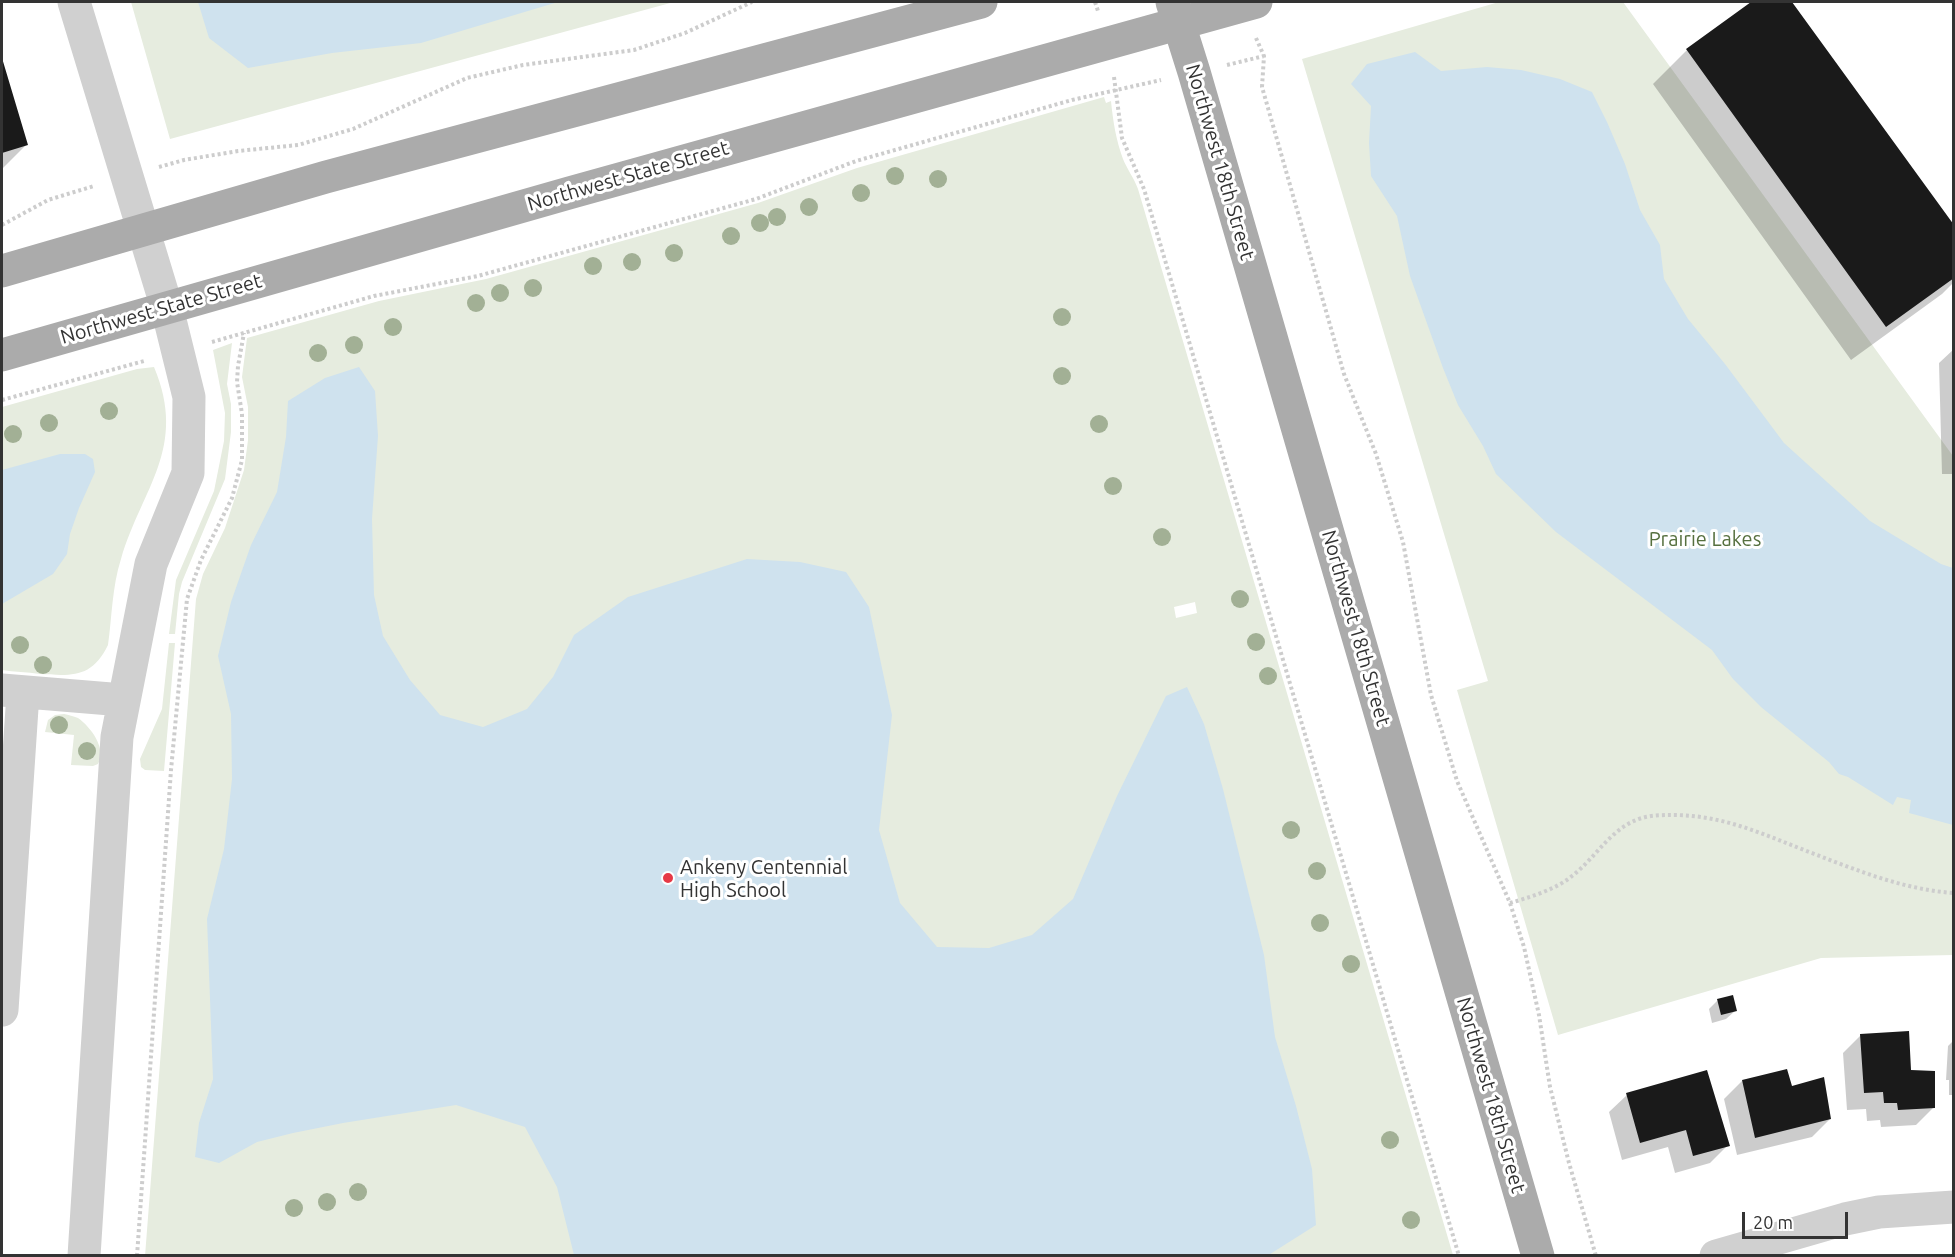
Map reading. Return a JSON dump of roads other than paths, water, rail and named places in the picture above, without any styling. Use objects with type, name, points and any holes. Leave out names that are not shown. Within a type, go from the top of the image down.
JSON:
[{"type":"main road","points":[[2,271],[349,171],[981,2]]},
{"type":"main road","name":"Northwest State Street","points":[[2,355],[580,189],[1107,43],[1175,13],[1256,2]]},
{"type":"main road","name":"Northwest 18th Street","points":[[1175,13],[1538,1256]]},
{"type":"street","points":[[74,2],[129,176],[142,229],[167,308],[189,397],[188,473],[151,564],[117,737],[84,1256]]},
{"type":"street","points":[[2,1010],[12,691],[123,700]]},
{"type":"street","points":[[1716,1256],[1845,1219],[1879,1212],[1953,1207]]},
{"type":"water","points":[[198,2],[558,2],[421,43],[332,53],[248,68],[209,38]]},
{"type":"water","points":[[1415,52],[1441,71],[1487,67],[1521,70],[1560,79],[1592,92],[1625,164],[1640,210],[1660,245],[1664,279],[1688,319],[1784,443],[1870,521],[1941,564],[1953,568],[1953,825],[1909,813],[1911,800],[1897,797],[1893,805],[1848,777],[1839,774],[1829,762],[1761,707],[1733,679],[1712,650],[1556,532],[1496,474],[1483,446],[1458,405],[1443,368],[1410,276],[1397,216],[1371,176],[1369,143],[1371,106],[1351,84],[1367,64]]},
{"type":"water","points":[[359,367],[375,391],[378,436],[372,519],[374,595],[383,636],[410,680],[440,715],[483,727],[527,709],[553,677],[574,635],[628,597],[747,559],[800,562],[846,572],[869,607],[892,715],[879,830],[900,903],[937,947],[989,948],[1032,935],[1073,899],[1117,796],[1166,696],[1187,687],[1204,724],[1223,789],[1264,955],[1275,1037],[1312,1169],[1316,1225],[1267,1256],[574,1255],[557,1187],[525,1127],[456,1105],[293,1133],[257,1142],[219,1163],[195,1157],[199,1123],[213,1079],[207,919],[224,849],[232,779],[231,714],[218,656],[231,602],[251,545],[277,492],[286,437],[288,401],[325,378]]},
{"type":"water","points":[[60,454],[85,454],[93,459],[95,472],[70,534],[67,554],[53,574],[2,604],[2,470]]},
{"type":"place","name":"Ankeny Centennial High School","points":[[668,878]]},
{"type":"park label","name":"Prairie Lakes","points":[[1705,539]]}]
